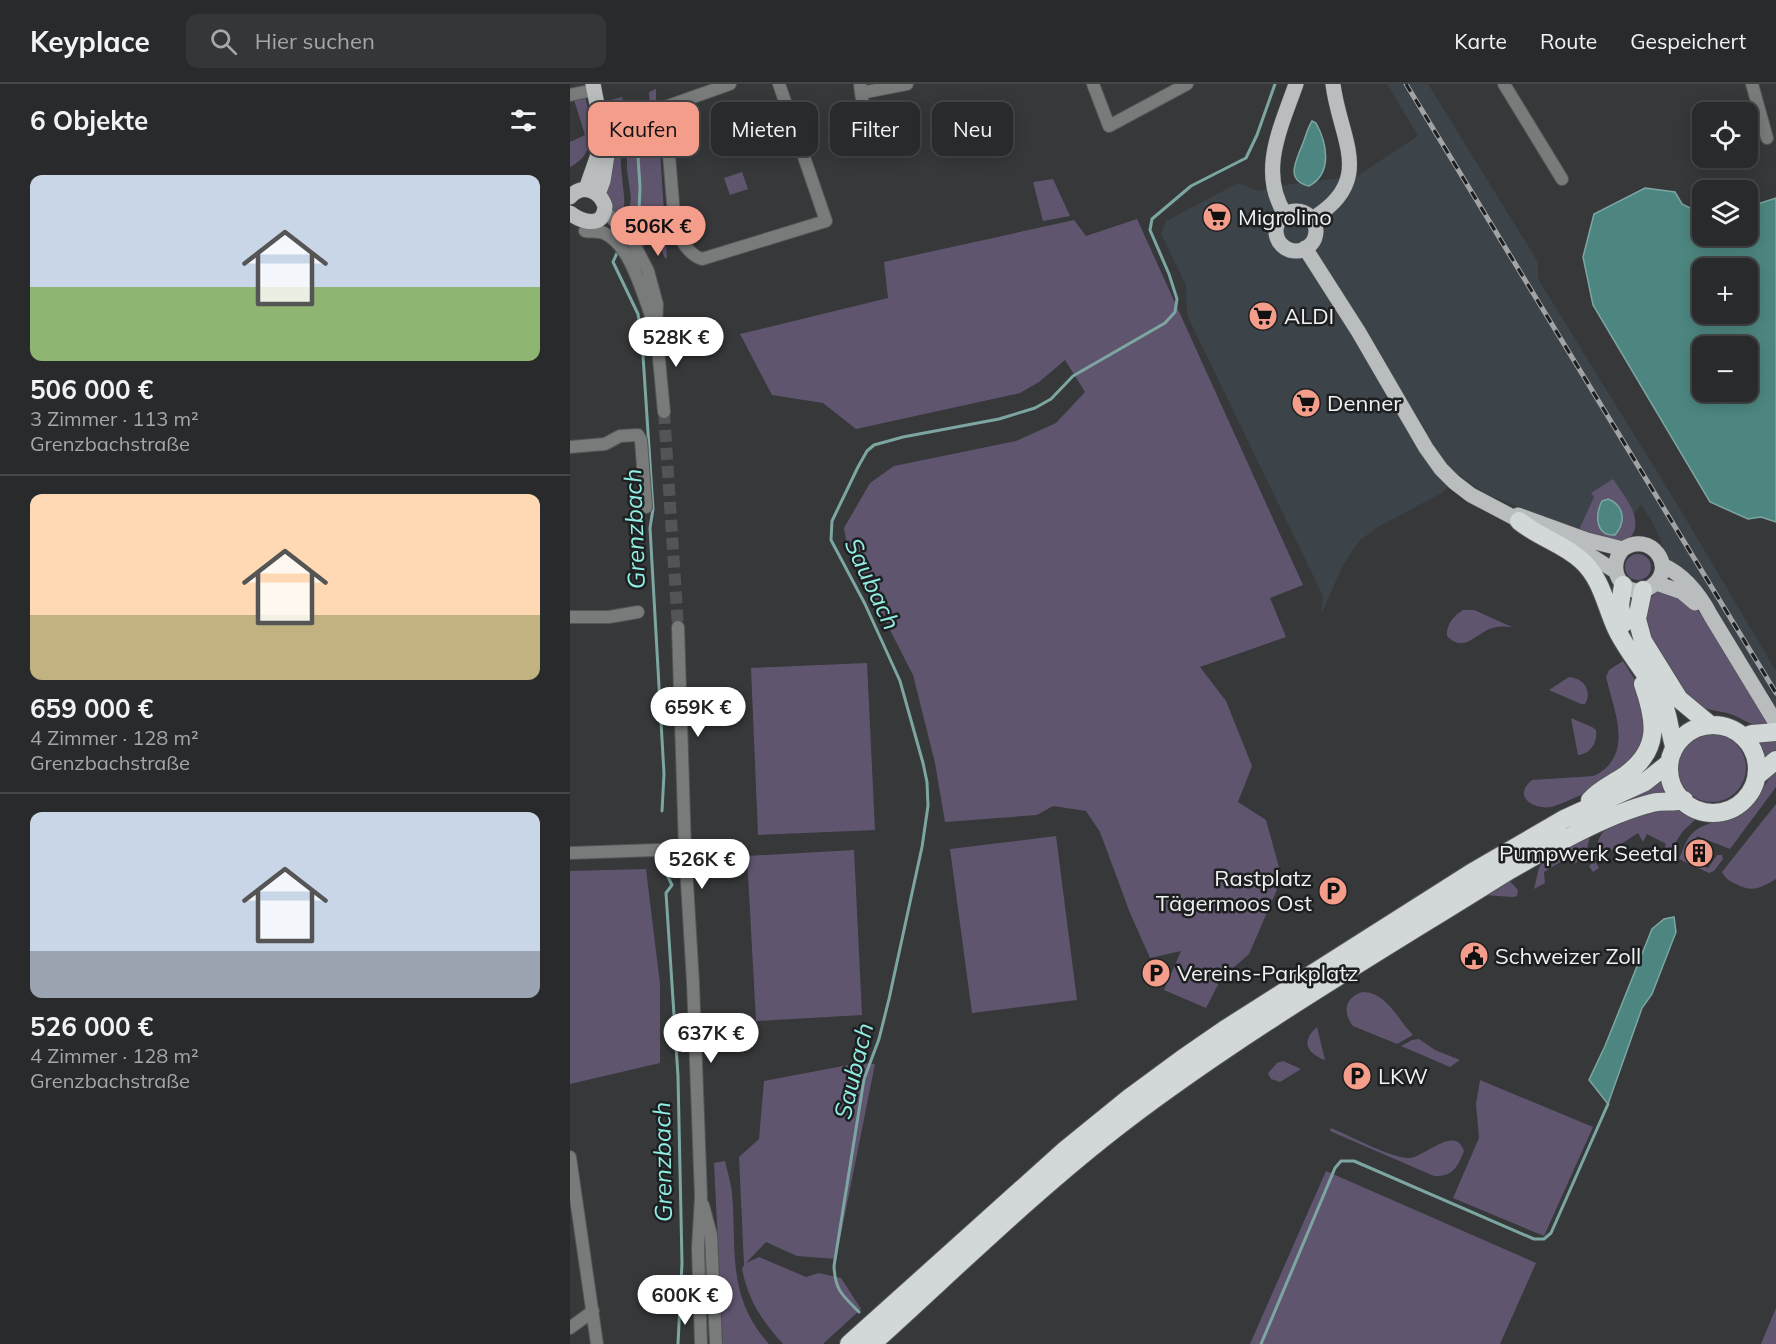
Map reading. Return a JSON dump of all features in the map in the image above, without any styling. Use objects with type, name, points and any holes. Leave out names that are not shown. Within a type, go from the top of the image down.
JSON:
[{"type":"highway","points":[[1519,521],[1528,529],[1569,550],[1587,567],[1600,585],[1616,628],[1654,686],[1666,710],[1672,755],[1672,784],[1684,800],[1696,809],[1710,814],[1726,813],[1742,805],[1755,788],[1758,775],[1754,753],[1743,737],[1729,728],[1709,724],[1679,699],[1643,640],[1637,619],[1649,586]]},
{"type":"highway","points":[[1619,578],[1620,614],[1630,649]]},
{"type":"highway","points":[[1581,811],[1602,789],[1637,765],[1650,746],[1653,716],[1643,685],[1641,669]]},
{"type":"highway","points":[[849,1344],[1065,1150],[1164,1072],[1236,1022],[1471,873],[1581,811],[1646,782],[1672,755],[1690,730],[1709,724]]},
{"type":"highway","points":[[1743,737],[1776,732]]},
{"type":"highway","points":[[1758,775],[1776,760]]},
{"type":"highway","points":[[872,1344],[1064,1171],[1123,1123],[1212,1058],[1495,879],[1538,855],[1627,811],[1656,802],[1675,803],[1684,800]]},
{"type":"main road","points":[[1285,214],[1273,186],[1272,163],[1276,138],[1296,84]]},
{"type":"main road","points":[[1312,219],[1336,200],[1348,176],[1350,160],[1348,146],[1334,84]]},
{"type":"main road","points":[[570,216],[588,226],[600,219],[605,211],[603,200],[579,194],[607,160],[594,87]]},
{"type":"main road","points":[[1303,212],[1312,219],[1315,225],[1315,238],[1305,248],[1293,250],[1287,248],[1278,239],[1277,225],[1285,214],[1303,212]]},
{"type":"main road","points":[[1305,248],[1441,469],[1471,495],[1519,521],[1563,540],[1634,590],[1649,586],[1659,578],[1661,559],[1646,545],[1635,544],[1623,549],[1617,558],[1619,578]]},
{"type":"main road","points":[[1491,505],[1587,540],[1623,549]]},
{"type":"main road","points":[[1662,566],[1674,571],[1703,600],[1776,723]]},
{"type":"main road","points":[[1649,586],[1682,592],[1711,616]]},
{"type":"street","points":[[730,84],[665,107],[675,227],[692,253],[702,259],[826,221],[779,84]]},
{"type":"street","points":[[860,88],[907,84]]},
{"type":"street","points":[[1093,84],[1109,126],[1187,84]]},
{"type":"street","points":[[1504,84],[1562,179]]},
{"type":"street","points":[[1752,84],[1767,138]]},
{"type":"street","points":[[570,96],[594,87]]},
{"type":"street","points":[[605,211],[631,238],[648,271],[657,304],[656,327],[664,412]]},
{"type":"street","points":[[588,226],[616,242],[624,253],[638,279],[656,327]]},
{"type":"street","points":[[570,447],[605,444],[620,436],[638,435],[641,440],[645,507]]},
{"type":"street","points":[[570,617],[609,617],[638,612]]},
{"type":"street","points":[[678,627],[685,849],[695,1027],[701,1197],[698,1248],[700,1344]]},
{"type":"street","points":[[570,853],[685,849]]},
{"type":"street","points":[[570,1156],[574,1202],[597,1344]]},
{"type":"street","points":[[701,1197],[711,1236],[716,1344]]},
{"type":"street","points":[[570,1328],[593,1311]]},
{"type":"shaded area","points":[[1387,84],[1428,84],[1538,262],[1538,279],[1677,504],[1776,671],[1776,707],[1711,601],[1670,562],[1653,523],[1641,504],[1618,539],[1566,526],[1486,494],[1459,475],[1442,493],[1378,527],[1359,541],[1343,565],[1321,615],[1323,596],[1187,315],[1186,285],[1161,234],[1166,221],[1238,183],[1258,191],[1284,185],[1357,176],[1418,136]]},
{"type":"shaded area","points":[[656,89],[656,102],[650,102],[649,92]]},
{"type":"shaded area","points":[[585,96],[588,111],[588,147],[579,161],[570,167],[570,142],[585,135],[574,100]]},
{"type":"shaded area","points":[[622,97],[623,102],[607,101]]},
{"type":"shaded area","points":[[1312,121],[1316,123],[1320,131],[1326,157],[1322,173],[1309,186],[1297,180],[1294,171],[1296,160]]},
{"type":"shaded area","points":[[606,156],[621,156],[624,205],[619,220],[607,197]]},
{"type":"shaded area","points":[[627,156],[660,156],[667,258],[654,235],[647,236],[644,247],[627,222],[631,198]]},
{"type":"shaded area","points":[[742,172],[748,189],[730,195],[724,178]]},
{"type":"shaded area","points":[[1053,179],[1070,216],[1043,221],[1033,182]]},
{"type":"shaded area","points":[[1645,188],[1675,192],[1682,204],[1692,209],[1692,246],[1758,246],[1758,204],[1776,198],[1776,522],[1761,517],[1748,519],[1710,502],[1593,305],[1583,257],[1594,214]]},
{"type":"shaded area","points":[[1137,219],[1303,585],[1270,598],[1286,637],[1200,667],[1226,701],[1252,766],[1238,802],[1266,820],[1282,878],[1249,954],[1221,979],[1206,1008],[1164,990],[1181,951],[1150,958],[1130,913],[1100,832],[1086,811],[1053,806],[1037,815],[945,822],[935,763],[913,675],[847,546],[844,528],[870,483],[894,466],[1016,441],[1056,423],[1085,392],[1065,360],[1039,382],[1020,393],[856,429],[823,403],[772,395],[740,334],[888,298],[884,262],[1074,220],[1086,236]]},
{"type":"shaded area","points":[[1613,479],[1634,514],[1635,528],[1632,535],[1615,542],[1578,532],[1594,497],[1591,493]]},
{"type":"shaded area","points":[[1608,499],[1618,506],[1622,515],[1621,525],[1615,535],[1604,532],[1598,524],[1598,512],[1602,501]]},
{"type":"shaded area","points":[[1638,554],[1647,558],[1651,567],[1647,576],[1638,580],[1629,576],[1625,567],[1629,558]]},
{"type":"shaded area","points":[[1661,589],[1693,605],[1706,620],[1771,726],[1752,724],[1733,715],[1703,707],[1686,696],[1654,650],[1645,627],[1647,606],[1650,599]]},
{"type":"shaded area","points":[[1463,610],[1474,610],[1512,627],[1492,628],[1468,642],[1458,643],[1447,636],[1447,632],[1451,621]]},
{"type":"shaded area","points":[[1623,661],[1637,683],[1647,709],[1646,744],[1618,775],[1575,798],[1551,807],[1538,806],[1527,801],[1524,791],[1532,780],[1594,776],[1607,767],[1614,757],[1618,745],[1617,718],[1606,677],[1609,670]]},
{"type":"shaded area","points":[[867,663],[875,830],[758,835],[751,668]]},
{"type":"shaded area","points":[[1569,677],[1579,680],[1585,686],[1588,694],[1585,704],[1549,690]]},
{"type":"shaded area","points":[[1571,718],[1596,730],[1593,747],[1583,754],[1578,755]]},
{"type":"shaded area","points":[[1712,734],[1725,737],[1736,744],[1743,755],[1746,768],[1743,781],[1736,792],[1725,799],[1712,802],[1699,799],[1688,792],[1681,781],[1678,768],[1681,755],[1688,744],[1699,737]]},
{"type":"shaded area","points":[[1776,740],[1776,750],[1762,761],[1755,744]]},
{"type":"shaded area","points":[[1776,770],[1776,787],[1730,849],[1697,836],[1688,860],[1708,868],[1717,855],[1722,855],[1723,859],[1714,871],[1709,873],[1679,859],[1689,837],[1695,831],[1747,808]]},
{"type":"shaded area","points":[[1666,773],[1668,785],[1676,799],[1526,850]]},
{"type":"shaded area","points":[[1776,804],[1776,879],[1752,889],[1731,882],[1722,872]]},
{"type":"shaded area","points":[[1671,807],[1697,818],[1683,831],[1671,849],[1663,851],[1666,844],[1647,834],[1643,842],[1638,833],[1595,861],[1599,868],[1593,872],[1589,866],[1592,863],[1599,838],[1606,829],[1623,820]]},
{"type":"shaded area","points":[[1056,836],[1077,1000],[972,1013],[950,849]]},
{"type":"shaded area","points":[[1590,836],[1587,849],[1581,858],[1574,864],[1572,855],[1544,872],[1545,883],[1534,889],[1540,866],[1544,860],[1556,851]]},
{"type":"shaded area","points":[[854,850],[862,1015],[756,1021],[747,856]]},
{"type":"shaded area","points":[[646,869],[660,984],[660,1063],[570,1084],[570,871]]},
{"type":"shaded area","points":[[1509,880],[1518,890],[1517,896],[1483,895]]},
{"type":"shaded area","points":[[1674,917],[1676,932],[1652,994],[1642,1008],[1608,1104],[1589,1080],[1652,929],[1664,919]]},
{"type":"shaded area","points":[[1362,992],[1371,993],[1385,1001],[1413,1035],[1397,1044],[1353,1026],[1347,1016],[1347,1006],[1352,998]]},
{"type":"shaded area","points":[[1317,1027],[1325,1060],[1313,1054],[1307,1042]]},
{"type":"shaded area","points":[[1419,1039],[1435,1050],[1460,1060],[1450,1067],[1401,1046]]},
{"type":"shaded area","points":[[1283,1061],[1301,1069],[1280,1082],[1271,1079],[1268,1073],[1277,1063]]},
{"type":"shaded area","points":[[859,1063],[875,1064],[836,1259],[797,1256],[766,1242],[746,1263],[759,1257],[806,1277],[819,1273],[841,1278],[861,1309],[823,1344],[783,1344],[757,1310],[748,1291],[742,1269],[744,1265],[739,1157],[759,1139],[764,1081]]},
{"type":"shaded area","points":[[1480,1080],[1593,1127],[1544,1236],[1453,1198],[1479,1138],[1476,1104]]},
{"type":"shaded area","points":[[1331,1128],[1382,1151],[1402,1157],[1416,1156],[1447,1141],[1460,1144],[1464,1151],[1454,1170],[1446,1175],[1434,1176],[1330,1131]]},
{"type":"shaded area","points":[[725,1161],[732,1193],[736,1272],[740,1290],[755,1326],[769,1344],[723,1344],[714,1163]]},
{"type":"shaded area","points":[[1326,1171],[1536,1263],[1500,1344],[1250,1344]]},
{"type":"shaded area","points":[[1776,1308],[1776,1344],[1761,1344]]},
{"type":"waterway","name":"Saubach","points":[[859,1312],[840,1292],[834,1266],[864,1079],[879,1039],[889,999],[922,847],[928,806],[923,763],[900,681],[865,604],[831,540],[832,521],[858,467],[867,451],[874,445],[903,437],[999,419],[1035,408],[1051,399],[1073,376],[1165,323],[1175,312],[1177,299],[1150,230],[1152,219],[1191,186],[1246,158],[1257,135],[1275,84]]},
{"type":"waterway","name":"Grenzbach","points":[[631,227],[639,211],[638,156]]},
{"type":"waterway","name":"Grenzbach","points":[[617,253],[613,262],[638,314],[642,340],[653,509],[650,528],[664,774],[662,811]]},
{"type":"waterway","name":"Grenzbach","points":[[667,875],[672,885],[666,893],[678,1076],[682,1263],[678,1344]]},
{"type":"waterway","points":[[1261,1344],[1335,1168],[1341,1161],[1354,1161],[1534,1239],[1544,1239],[1551,1233],[1608,1104]]},
{"type":"tunnel","points":[[664,412],[678,627]]},
{"type":"railway","points":[[1406,84],[1776,693]]},
{"type":"place","name":"Migrolino","points":[[1217,217]]},
{"type":"place","name":"ALDI","points":[[1263,316]]},
{"type":"place","name":"Denner","points":[[1306,403]]},
{"type":"place","name":"Pumpwerk Seetal","points":[[1699,853]]},
{"type":"place","name":"Rastplatz Tägermoos Ost","points":[[1333,891]]},
{"type":"place","name":"Schweizer Zoll","points":[[1474,956]]},
{"type":"place","name":"Vereins-Parkplatz","points":[[1156,973]]},
{"type":"place","name":"LKW","points":[[1357,1076]]}]
